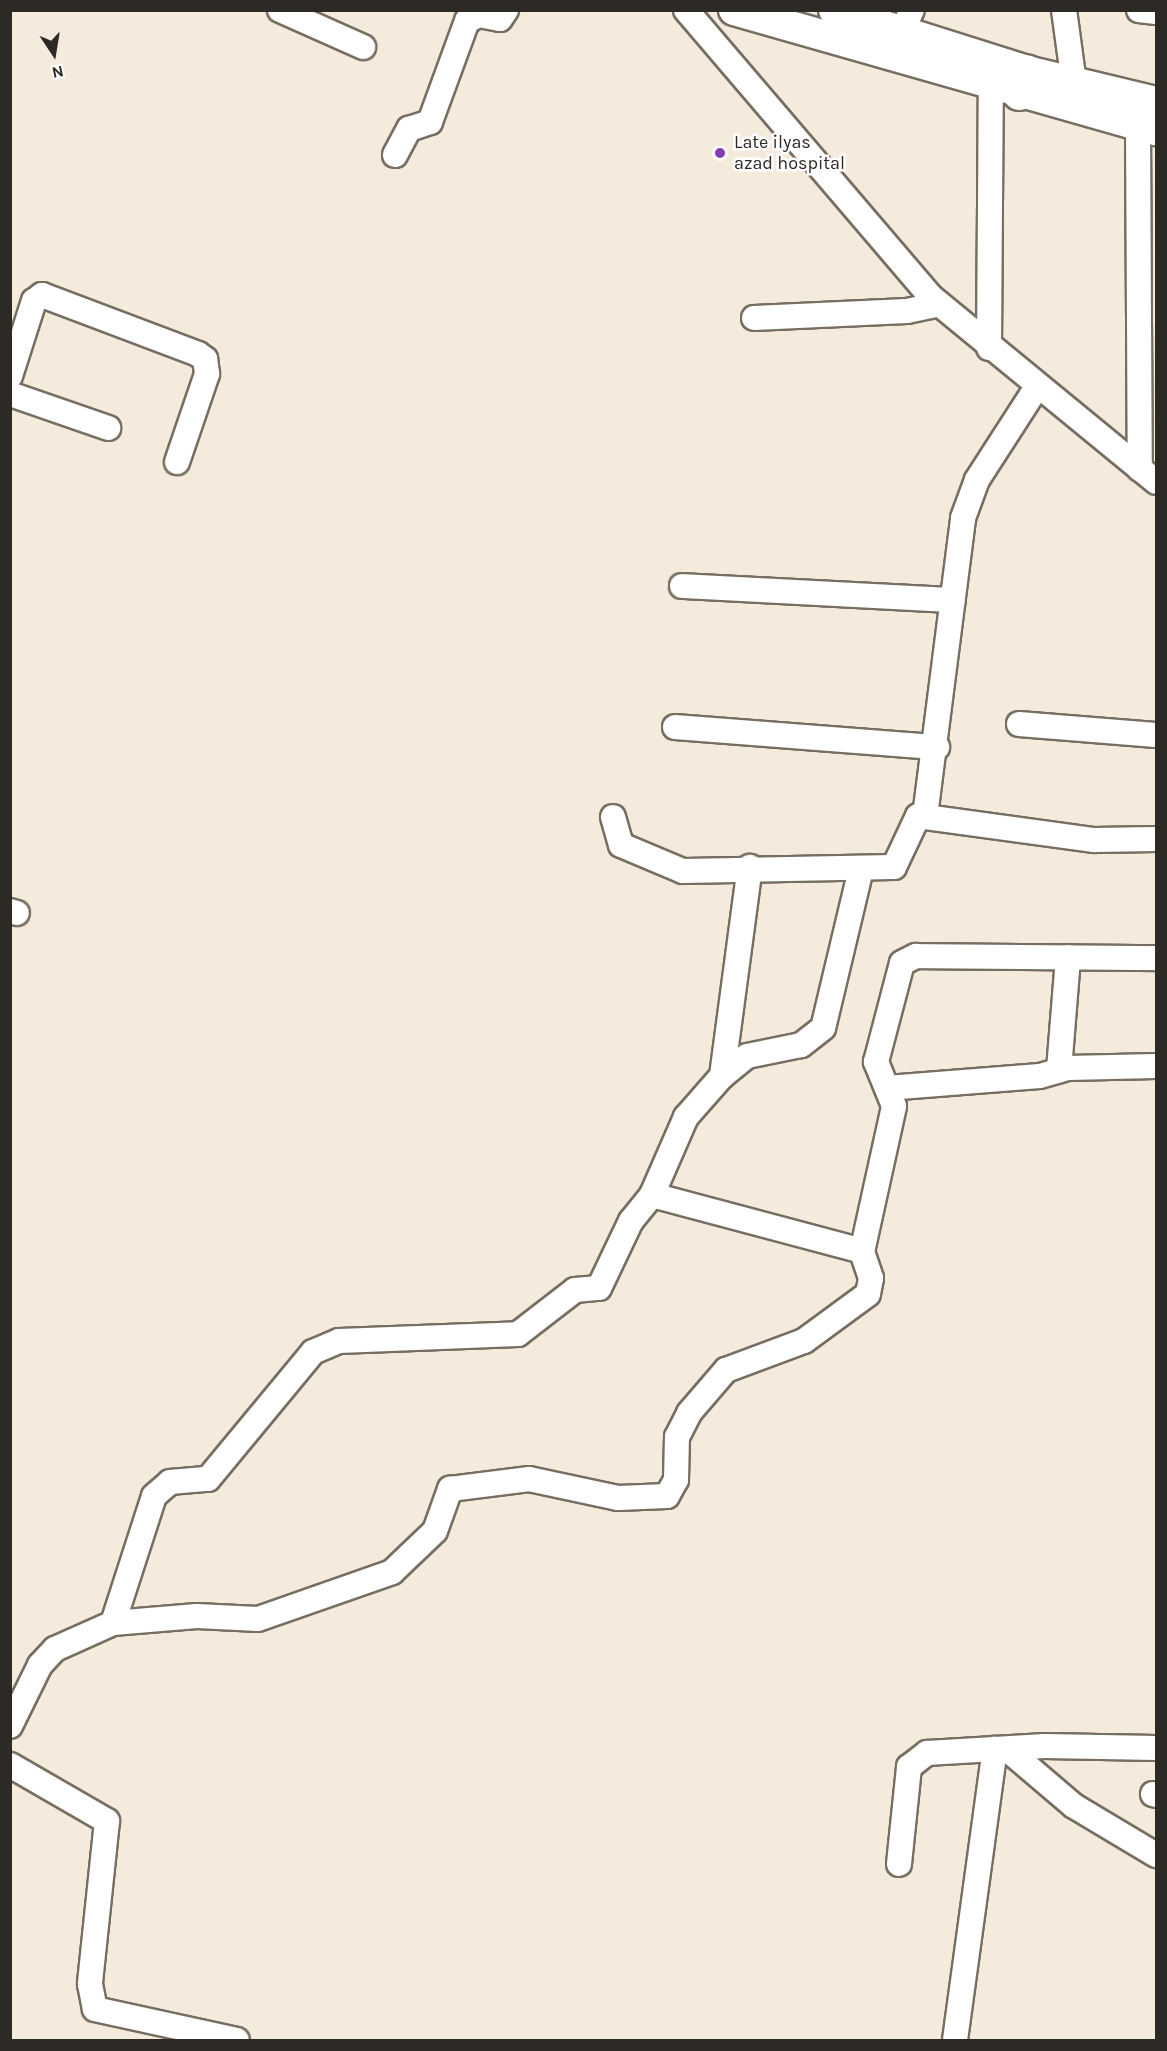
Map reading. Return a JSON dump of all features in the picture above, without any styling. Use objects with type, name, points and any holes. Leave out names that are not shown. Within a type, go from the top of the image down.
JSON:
[{"type":"main road","points":[[734,10],[1012,83],[1147,128]]},
{"type":"main road","points":[[834,10],[907,21],[1012,83],[1074,83],[1156,102]]},
{"type":"street","points":[[280,10],[363,47]]},
{"type":"street","points":[[395,155],[409,129],[430,122],[467,21],[479,15],[500,19],[506,10]]},
{"type":"street","points":[[686,10],[939,304],[988,348],[1148,476]]},
{"type":"street","points":[[1064,10],[1074,83]]},
{"type":"street","points":[[1139,10],[1156,12]]},
{"type":"street","points":[[988,348],[1012,83]]},
{"type":"street","points":[[1147,128],[1148,476]]},
{"type":"street","points":[[10,376],[34,301],[42,295],[198,354],[205,359],[207,374],[177,462]]},
{"type":"street","points":[[754,318],[907,311],[939,304]]},
{"type":"street","points":[[925,816],[937,747],[953,600],[967,503],[1038,387]]},
{"type":"street","points":[[10,394],[108,428]]},
{"type":"street","points":[[682,586],[953,600]]},
{"type":"street","points":[[1019,724],[1156,735]]},
{"type":"street","points":[[675,727],[937,747]]},
{"type":"street","points":[[613,817],[621,845],[668,869],[894,867],[914,820],[925,816],[1062,837],[1156,839]]},
{"type":"street","points":[[722,1076],[750,867]]},
{"type":"street","points":[[113,1623],[154,1496],[170,1482],[208,1479],[313,1352],[339,1341],[518,1334],[575,1290],[599,1288],[632,1221],[652,1195],[686,1117],[722,1076],[747,1056],[801,1045],[823,1028],[861,869]]},
{"type":"street","points":[[10,1726],[47,1656],[113,1623],[197,1616],[258,1619],[392,1572],[435,1531],[450,1489],[529,1479],[618,1498],[668,1496],[676,1480],[677,1437],[689,1413],[734,1364],[794,1345],[862,1302],[871,1285],[862,1251],[894,1106],[876,1062],[902,963],[916,956],[1156,958]]},
{"type":"street","points":[[1059,1070],[1068,957]]},
{"type":"street","points":[[887,1088],[1059,1070],[1156,1066]]},
{"type":"street","points":[[652,1195],[862,1251]]},
{"type":"street","points":[[899,1864],[909,1767],[927,1754],[1001,1749],[1156,1748]]},
{"type":"street","points":[[1001,1749],[1074,1806],[1156,1855]]},
{"type":"street","points":[[955,2040],[1001,1749]]},
{"type":"street","points":[[10,1765],[107,1821],[90,1984],[95,2009],[237,2040]]},
{"type":"place","name":"Late ilyas azad hospital","points":[[720,153]]}]
